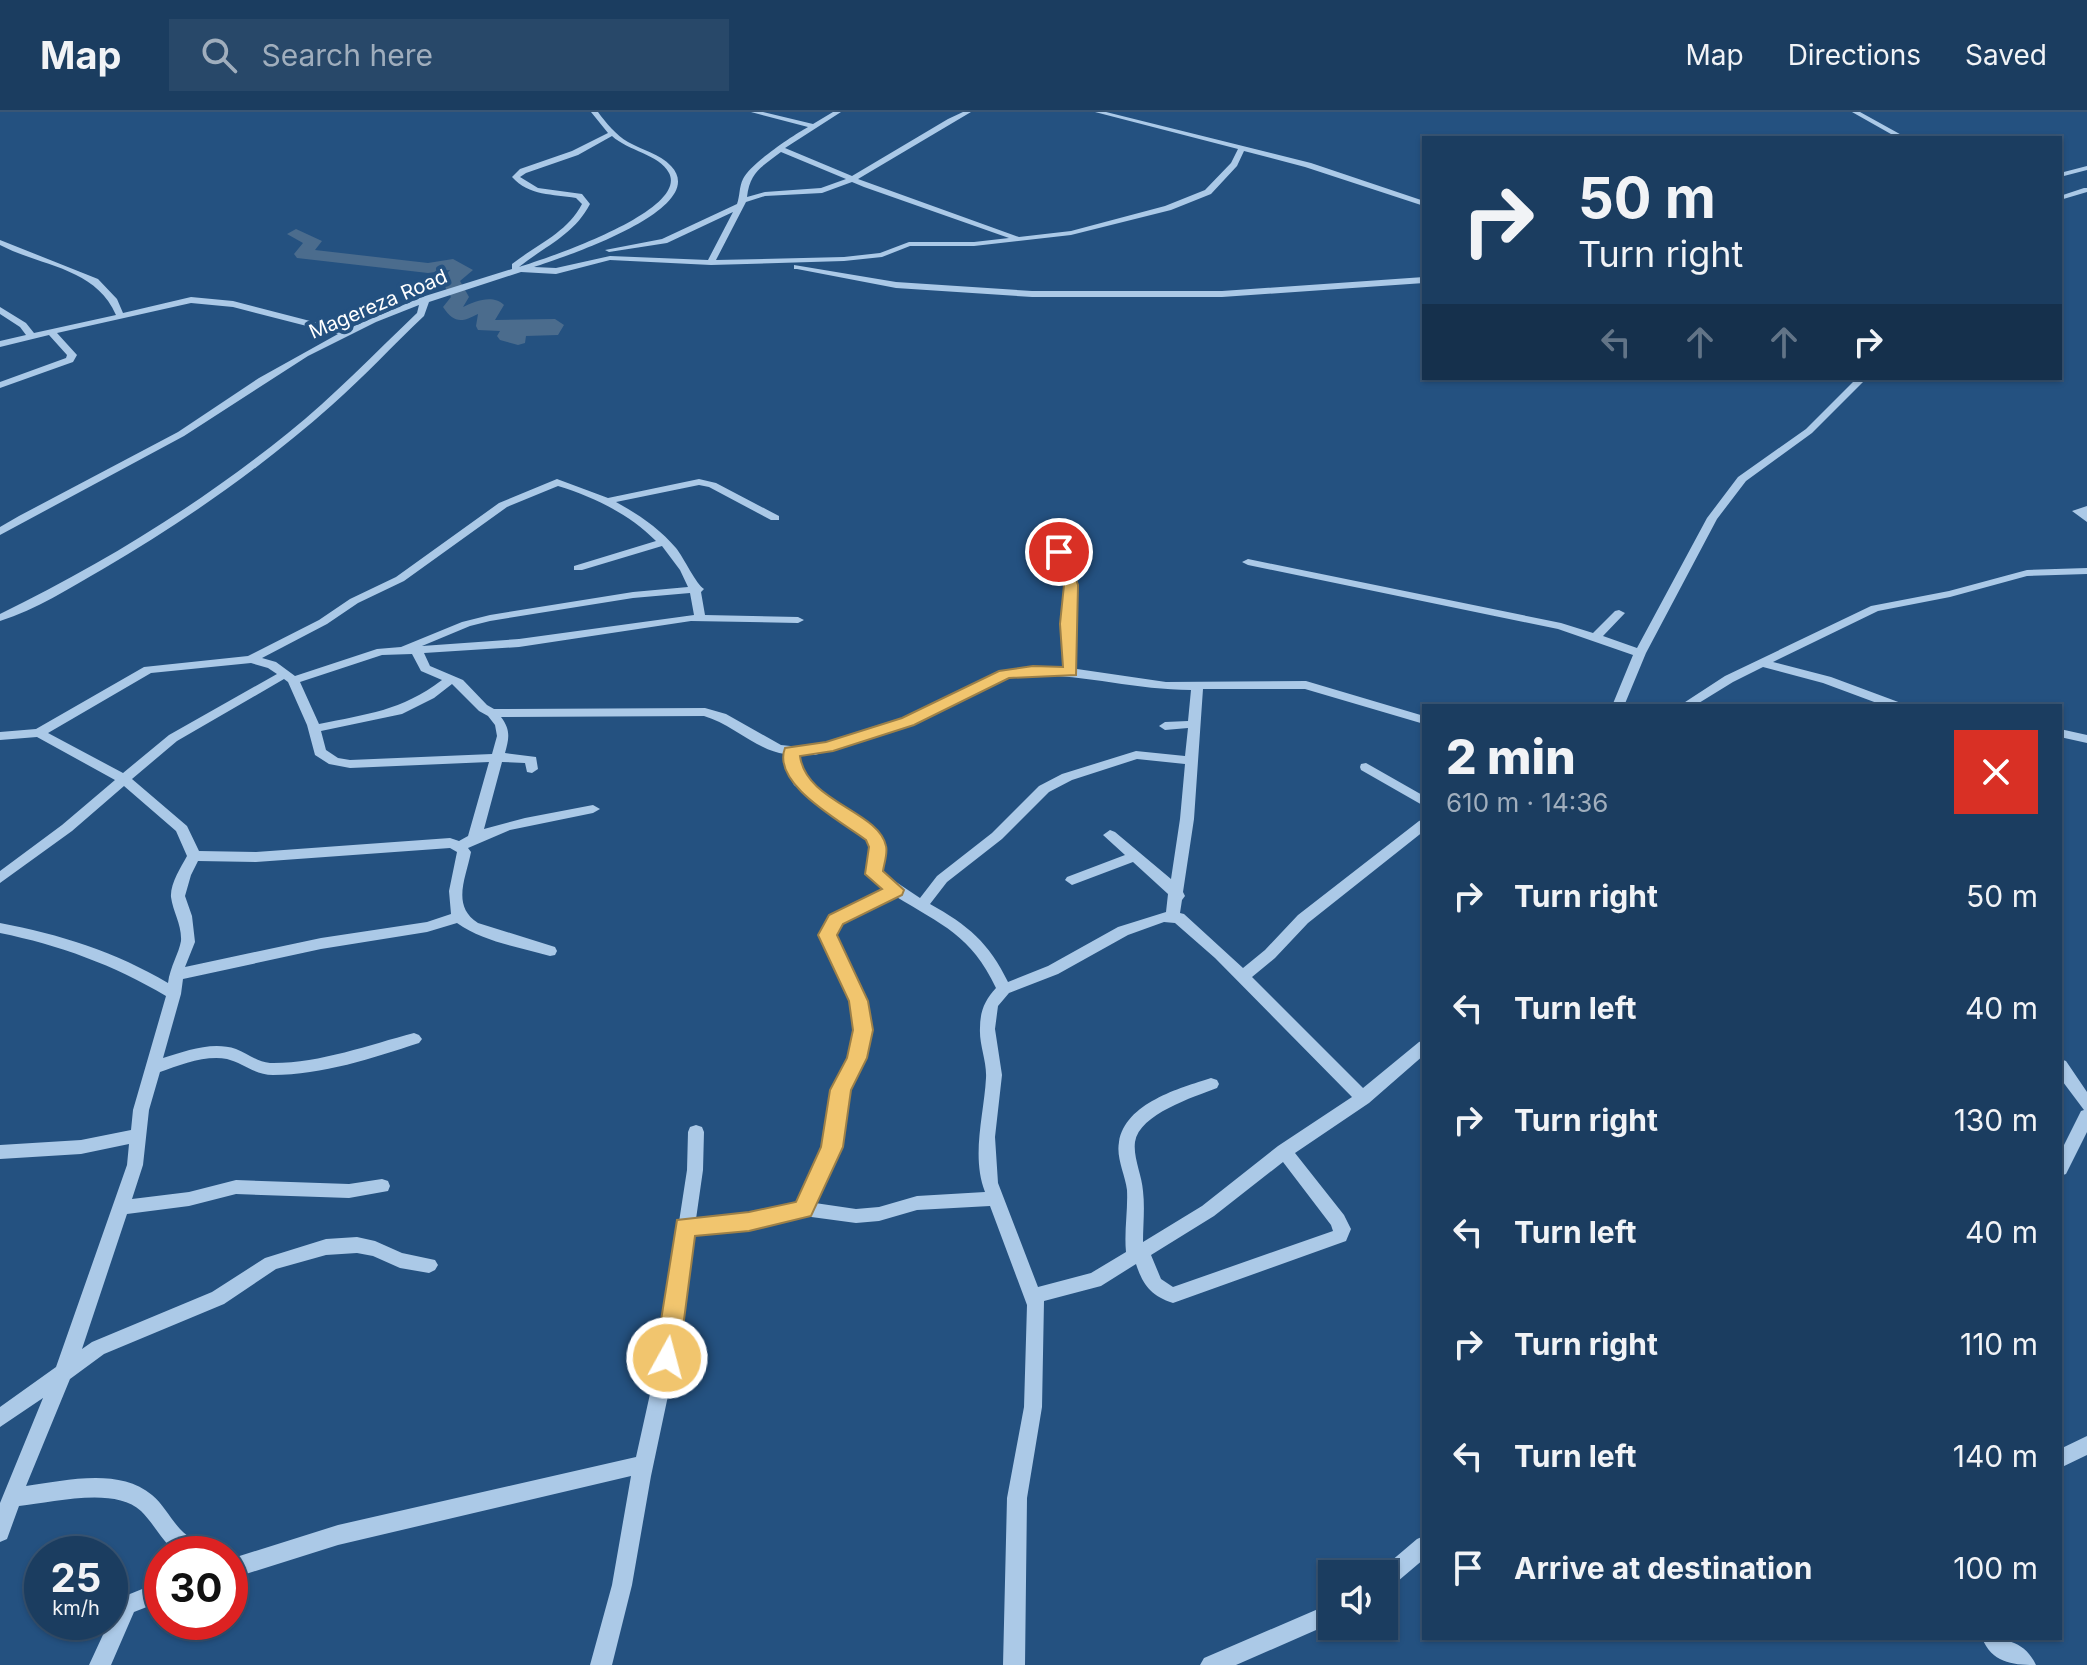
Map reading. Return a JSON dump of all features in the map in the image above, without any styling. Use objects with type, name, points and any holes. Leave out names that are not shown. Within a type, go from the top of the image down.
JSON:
[{"type":"street","name":"Magereza Road","points":[[0,532],[84,482],[183,433],[262,380],[346,333],[425,299],[518,270],[604,238],[647,215],[673,192],[675,178],[670,168],[627,144],[594,112]]},
{"type":"street","points":[[754,112],[813,126]]},
{"type":"street","points":[[711,263],[742,203],[747,178],[780,149],[838,112]]},
{"type":"street","points":[[585,262],[602,251],[664,241],[768,193],[823,191],[852,179],[914,140],[968,112]]},
{"type":"street","points":[[1098,112],[1319,168],[1422,203]]},
{"type":"street","points":[[1855,112],[1899,136]]},
{"type":"street","points":[[613,133],[575,153],[516,176],[527,187],[579,196],[586,204],[558,237],[517,264],[515,267],[518,270],[556,271],[585,262],[617,258],[711,263],[876,256],[909,244],[974,244],[1082,231],[1208,192],[1234,164],[1241,150]]},
{"type":"street","points":[[780,149],[852,179],[1019,239]]},
{"type":"street","points":[[2062,174],[2087,168]]},
{"type":"street","points":[[2064,196],[2087,193]]},
{"type":"street","points":[[0,242],[29,256],[80,271],[107,292],[120,315]]},
{"type":"street","points":[[769,262],[896,285],[1032,294],[1222,294],[1422,280]]},
{"type":"street","points":[[0,618],[88,576],[210,498],[331,401],[421,314],[425,299]]},
{"type":"street","points":[[0,344],[53,334],[185,300],[233,304],[346,333]]},
{"type":"street","points":[[0,310],[23,325],[32,337]]},
{"type":"street","points":[[0,385],[70,360],[71,353],[53,334]]},
{"type":"street","points":[[1619,704],[1640,653],[1712,518],[1731,492],[1753,469],[1809,431],[1860,380]]},
{"type":"street","points":[[251,659],[400,579],[503,505],[538,487],[557,482],[606,501],[664,542],[689,572],[698,589],[700,618]]},
{"type":"street","points":[[606,501],[699,482],[712,485],[775,518]]},
{"type":"street","points":[[2087,509],[2077,511],[2087,519]]},
{"type":"street","points":[[578,568],[664,542]]},
{"type":"street","points":[[1056,542],[1071,585],[1068,624],[1071,672]]},
{"type":"street","points":[[1248,562],[1405,592],[1597,636],[1640,653]]},
{"type":"street","points":[[1689,704],[1761,663],[1875,608],[1950,594],[2027,573],[2087,571]]},
{"type":"street","points":[[399,651],[466,624],[490,618],[633,595],[698,589]]},
{"type":"street","points":[[1597,636],[1619,613]]},
{"type":"street","points":[[0,878],[173,738],[289,677],[365,656],[399,651],[519,643],[700,618],[798,620]]},
{"type":"street","points":[[417,651],[425,668],[451,679],[492,713],[504,733],[475,836]]},
{"type":"street","points":[[0,736],[39,733],[148,670],[251,659],[263,661],[289,677],[325,758],[350,764],[527,758],[532,769]]},
{"type":"street","points":[[1761,663],[1827,680],[1892,704]]},
{"type":"street","points":[[492,713],[705,712],[722,717],[778,749],[791,752],[827,747],[908,721],[1005,674],[1033,671],[1071,672],[1126,682],[1197,687],[1306,685],[1422,719]]},
{"type":"street","points":[[314,729],[398,711],[430,695],[451,679]]},
{"type":"street","points":[[1172,917],[1178,896],[1197,687]]},
{"type":"street","points":[[1165,726],[1195,724]]},
{"type":"street","points":[[39,733],[124,779],[182,829],[194,856]]},
{"type":"street","points":[[2062,733],[2087,739]]},
{"type":"street","points":[[791,752],[793,770],[799,782],[872,836],[878,847],[874,874],[895,890],[969,933],[987,954],[1004,989]]},
{"type":"street","points":[[921,906],[942,879],[997,836],[1044,789],[1108,761],[1136,755],[1192,761]]},
{"type":"street","points":[[1366,767],[1422,801]]},
{"type":"street","points":[[194,856],[256,857],[426,843],[460,846],[475,836],[509,825],[593,809]]},
{"type":"street","points":[[1241,977],[1270,954],[1303,919],[1422,826]]},
{"type":"street","points":[[1110,835],[1165,881],[1178,896]]},
{"type":"street","points":[[460,846],[464,852],[457,884],[460,916],[471,927],[550,951]]},
{"type":"street","points":[[0,1532],[9,1493],[63,1374],[135,1165],[141,1110],[174,994],[176,975],[188,942],[185,916],[178,896],[194,856]]},
{"type":"street","points":[[1072,880],[1135,856]]},
{"type":"street","points":[[804,1209],[832,1147],[840,1090],[857,1058],[863,1030],[859,1001],[827,935],[836,920],[895,890]]},
{"type":"street","points":[[176,975],[373,935],[413,931],[446,923],[460,916]]},
{"type":"street","points":[[1014,1665],[1017,1498],[1033,1407],[1036,1337],[1034,1296],[990,1183],[987,1137],[994,1075],[987,1029],[991,1004],[1004,989],[1053,970],[1123,931],[1163,917],[1172,917],[1190,926],[1363,1098]]},
{"type":"street","points":[[0,928],[45,938],[107,960],[174,994]]},
{"type":"street","points":[[153,1068],[181,1059],[223,1053],[254,1067],[285,1069],[414,1039]]},
{"type":"street","points":[[1034,1296],[1090,1283],[1208,1211],[1252,1180],[1284,1151],[1363,1098],[1422,1048]]},
{"type":"street","points":[[2062,1068],[2087,1105]]},
{"type":"street","points":[[1211,1084],[1143,1115],[1130,1129],[1127,1151],[1136,1193],[1133,1235],[1151,1280],[1159,1291],[1173,1295],[1340,1236],[1342,1229],[1338,1220],[1284,1151]]},
{"type":"street","points":[[2062,1165],[2087,1116]]},
{"type":"street","points":[[601,1665],[622,1585],[667,1358],[695,1170],[696,1132]]},
{"type":"street","points":[[0,1152],[81,1147],[138,1135]]},
{"type":"street","points":[[121,1208],[189,1199],[236,1187],[349,1191],[382,1186]]},
{"type":"street","points":[[685,1227],[749,1221],[804,1209],[856,1216],[879,1214],[917,1203],[997,1198]]},
{"type":"street","points":[[0,1418],[98,1348],[218,1298],[261,1269],[287,1258],[326,1247],[357,1245],[400,1260],[429,1265]]},
{"type":"street","points":[[2062,1458],[2087,1445]]},
{"type":"street","points":[[248,1562],[394,1521],[644,1464]]},
{"type":"street","points":[[9,1493],[124,1489],[148,1503],[173,1536]]},
{"type":"street","points":[[1398,1568],[1422,1548]]},
{"type":"street","points":[[100,1665],[127,1605],[144,1598]]},
{"type":"street","points":[[1211,1665],[1318,1619]]},
{"type":"street","points":[[1994,1640],[2025,1665]]},
{"type":"waterway","points":[[296,234],[313,241],[303,254],[428,268],[453,264],[464,270],[450,280],[460,297],[452,307],[460,316],[480,306],[495,305],[487,314],[485,326],[555,325],[551,331],[511,330],[507,336],[518,339]]},
{"type":"route","points":[[667,1358],[685,1227],[776,1217],[804,1209],[832,1147],[840,1090],[857,1058],[863,1030],[859,1001],[827,935],[836,920],[895,890],[874,874],[872,868],[878,847],[872,836],[799,782],[793,770],[791,752],[810,752],[908,721],[1005,674],[1071,672],[1068,624],[1071,585],[1059,552]]}]
